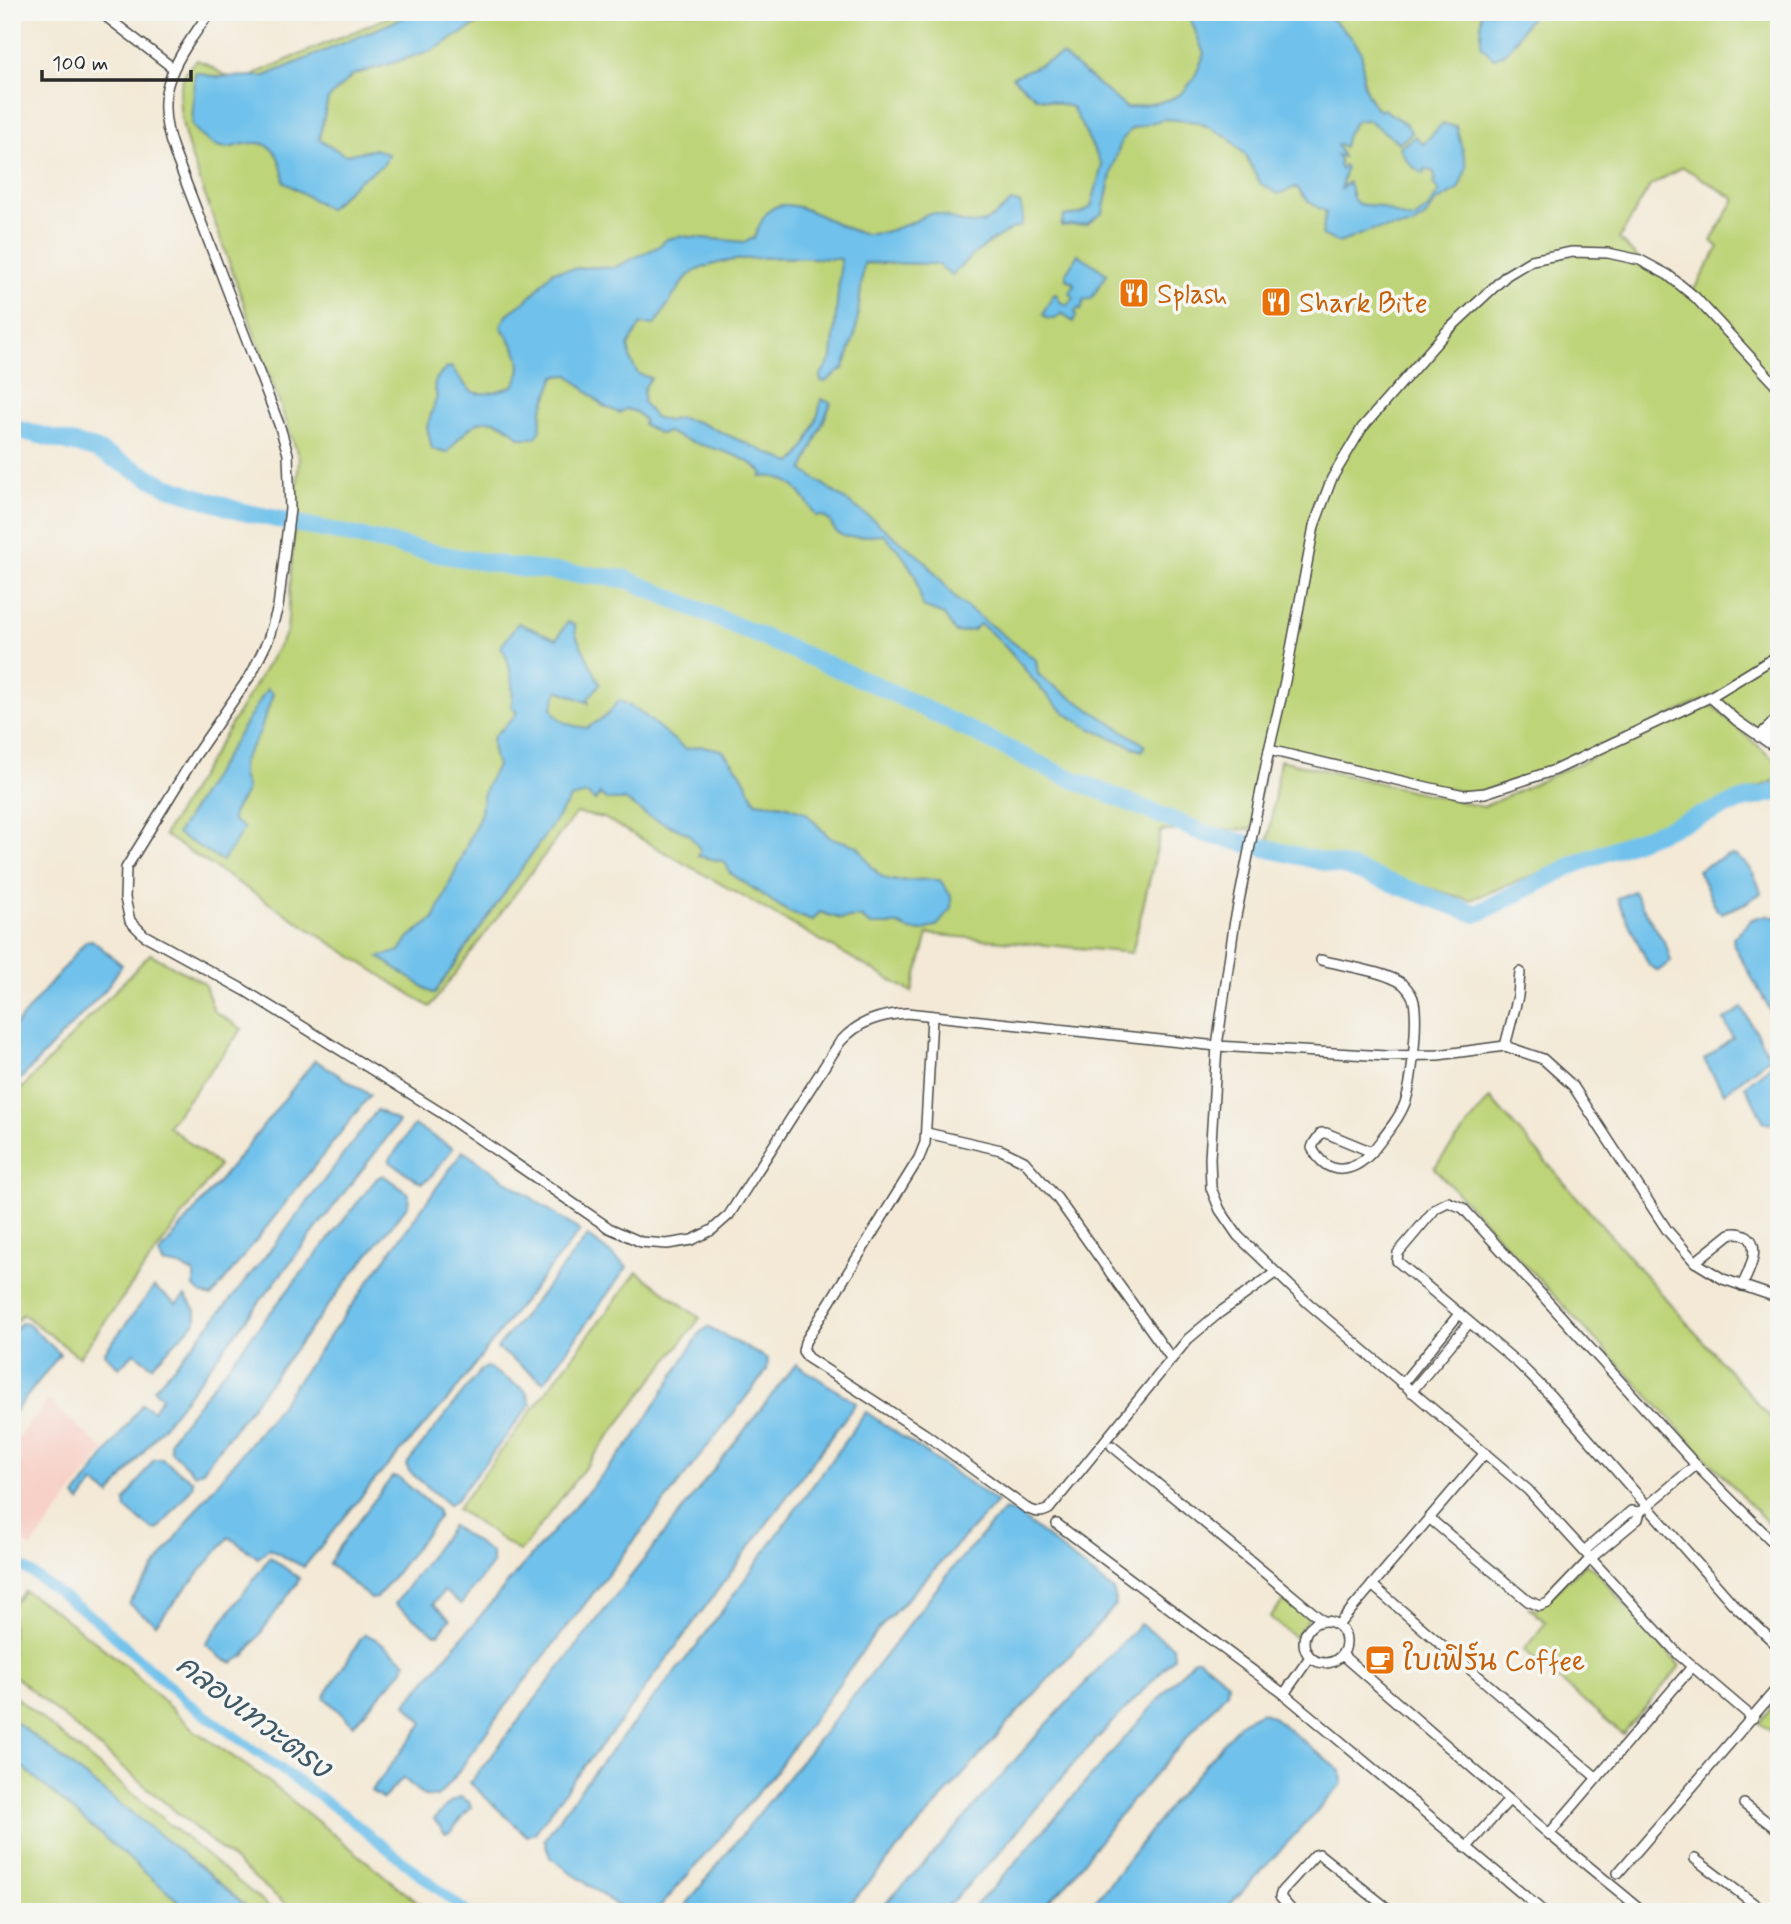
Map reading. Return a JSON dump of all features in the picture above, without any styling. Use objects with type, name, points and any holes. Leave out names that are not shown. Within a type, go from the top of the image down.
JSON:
[{"type":"street","points":[[100,12],[173,68]]},
{"type":"street","points":[[211,12],[173,68],[166,88],[164,119],[172,148],[288,454],[290,509],[278,607],[268,640],[252,673],[195,756],[126,868],[125,898],[130,921],[144,934],[244,990],[443,1114],[609,1228],[641,1242],[667,1244],[692,1240],[712,1230],[729,1215],[840,1042],[862,1023],[886,1014],[907,1013],[1217,1046],[1386,1056],[1438,1055],[1505,1046],[1543,1059],[1573,1086],[1667,1230],[1695,1262],[1708,1272],[1779,1298]]},
{"type":"street","points":[[1753,1718],[1692,1667],[1528,1490],[1275,1273],[1226,1222],[1211,1188],[1210,1158],[1217,1046],[1243,874],[1285,681],[1314,526],[1332,478],[1351,443],[1447,331],[1507,275],[1532,260],[1572,251],[1596,252],[1640,260],[1668,275],[1695,297],[1779,388]]},
{"type":"street","points":[[1269,750],[1431,788],[1464,794],[1485,793],[1555,770],[1710,697],[1779,655]]},
{"type":"street","points":[[1710,697],[1762,733],[1779,741]]},
{"type":"street","points":[[1762,733],[1779,716]]},
{"type":"street","points":[[1762,733],[1779,750]]},
{"type":"street","points":[[1321,960],[1389,978],[1408,989],[1415,1002],[1410,1084],[1405,1103],[1393,1125],[1372,1152],[1360,1164],[1344,1170],[1323,1162],[1312,1148],[1317,1136],[1326,1133],[1372,1152]]},
{"type":"street","points":[[1505,1046],[1518,996],[1520,972]]},
{"type":"street","points":[[932,1017],[927,1133],[919,1158],[804,1342],[803,1351],[808,1358],[925,1434],[1036,1513],[1049,1509],[1171,1358],[1201,1328],[1275,1273]]},
{"type":"street","points":[[927,1133],[1001,1150],[1024,1161],[1057,1198],[1171,1358]]},
{"type":"street","points":[[1779,1548],[1696,1465],[1463,1208],[1448,1202],[1436,1208],[1397,1257],[1401,1265],[1519,1364],[1550,1395],[1644,1509],[1732,1603],[1779,1647]]},
{"type":"street","points":[[1695,1262],[1730,1234],[1736,1232],[1749,1237],[1753,1243],[1753,1254],[1742,1286]]},
{"type":"street","points":[[1402,1384],[1459,1314]]},
{"type":"street","points":[[1411,1392],[1469,1323]]},
{"type":"street","points":[[1112,1446],[1323,1621],[1338,1625],[1346,1636],[1346,1650],[1342,1656],[1330,1663],[1316,1661],[1310,1657],[1304,1643],[1309,1628],[1323,1621]]},
{"type":"street","points":[[1338,1625],[1485,1453]]},
{"type":"street","points":[[1429,1518],[1534,1604],[1540,1605],[1548,1603],[1588,1555],[1638,1519],[1644,1509],[1696,1465]]},
{"type":"street","points":[[1057,1524],[1284,1694],[1544,1912]]},
{"type":"street","points":[[1372,1585],[1597,1778]]},
{"type":"street","points":[[1342,1656],[1642,1911]]},
{"type":"street","points":[[1284,1694],[1310,1657]]},
{"type":"street","points":[[1549,1834],[1692,1667]]},
{"type":"street","points":[[1618,1873],[1779,1686]]},
{"type":"street","points":[[1466,1848],[1509,1800]]},
{"type":"street","points":[[1744,1804],[1779,1831]]},
{"type":"street","points":[[1293,1912],[1281,1902],[1282,1891],[1315,1855],[1319,1854],[1391,1912]]},
{"type":"street","points":[[1695,1858],[1765,1912]]},
{"type":"shaded area","points":[[48,1400],[104,1450],[31,1548],[12,1532],[12,1445]]},
{"type":"green space","points":[[400,12],[1779,12],[1779,716],[1759,737],[1710,697],[1555,770],[1472,794],[1269,750],[1252,829],[1161,831],[1132,953],[928,934],[912,992],[604,818],[576,813],[430,1007],[164,835],[287,632],[299,458],[192,159],[180,107],[182,81],[197,60],[234,79],[250,77]],"holes":[[[1683,167],[1735,199],[1711,241],[1719,247],[1691,294],[1640,260],[1619,239],[1650,186]]]},
{"type":"green space","points":[[1710,704],[1779,764],[1779,779],[1470,900],[1268,842],[1280,760],[1483,807]]},
{"type":"green space","points":[[150,954],[204,983],[214,1011],[242,1029],[168,1126],[219,1166],[79,1357],[23,1314],[12,1325],[12,1099]]},
{"type":"green space","points":[[1490,1098],[1779,1428],[1779,1535],[1434,1168]]},
{"type":"green space","points":[[637,1272],[700,1318],[520,1552],[457,1509]]},
{"type":"green space","points":[[1585,1564],[1591,1566],[1680,1666],[1623,1734],[1524,1650],[1546,1622],[1528,1607],[1536,1609]]},
{"type":"green space","points":[[25,1591],[57,1612],[125,1665],[194,1730],[263,1777],[429,1912],[295,1912],[12,1674],[12,1606]]},
{"type":"green space","points":[[1286,1598],[1310,1617],[1294,1637],[1270,1617]]},
{"type":"green space","points":[[12,1694],[275,1912],[253,1912],[12,1719]]},
{"type":"green space","points":[[1779,1699],[1779,1734],[1777,1736],[1760,1723]]},
{"type":"green space","points":[[12,1758],[191,1912],[12,1912],[12,1848],[19,1838],[20,1830],[12,1818]]},
{"type":"water","points":[[417,12],[498,12],[431,51],[353,75],[328,99],[319,139],[345,155],[375,149],[388,154],[384,164],[357,182],[328,209],[284,182],[280,161],[268,146],[254,143],[226,148],[217,146],[203,137],[192,125],[195,72],[215,77],[265,76]]},
{"type":"water","points":[[1188,12],[1323,12],[1347,33],[1359,48],[1363,60],[1364,85],[1379,111],[1383,109],[1406,124],[1412,133],[1399,143],[1371,122],[1356,121],[1347,134],[1344,147],[1337,145],[1343,157],[1336,155],[1340,161],[1339,166],[1341,169],[1343,165],[1346,167],[1341,189],[1348,182],[1358,204],[1378,206],[1414,219],[1428,208],[1439,192],[1433,183],[1434,172],[1425,169],[1424,174],[1416,169],[1406,159],[1400,147],[1415,136],[1423,144],[1442,124],[1456,126],[1467,167],[1458,190],[1436,202],[1425,217],[1412,226],[1372,230],[1339,243],[1322,235],[1326,212],[1309,202],[1296,187],[1278,194],[1260,183],[1246,156],[1228,137],[1198,122],[1164,119],[1131,129],[1122,140],[1113,166],[1103,213],[1087,224],[1061,226],[1064,216],[1080,214],[1091,207],[1102,165],[1072,107],[1036,97],[1012,77],[1062,55],[1127,108],[1167,100],[1177,96],[1192,82],[1204,54]]},
{"type":"water","points":[[1481,12],[1538,12],[1526,23],[1513,44],[1501,55],[1493,58],[1481,45]]},
{"type":"water","points":[[1545,12],[1617,12],[1600,21],[1585,18],[1565,19]]},
{"type":"water","points":[[1011,202],[1020,203],[1023,217],[1021,226],[984,246],[952,275],[937,264],[864,263],[856,331],[844,368],[825,382],[821,381],[820,376],[832,358],[841,259],[744,259],[707,266],[692,273],[678,289],[655,325],[641,324],[628,346],[631,361],[638,374],[651,378],[644,388],[643,402],[654,417],[667,421],[680,418],[698,422],[791,463],[801,453],[810,434],[821,399],[831,403],[803,470],[871,518],[925,561],[956,599],[1036,660],[1038,674],[1145,745],[1142,751],[1089,728],[1070,716],[1050,699],[1002,643],[980,624],[973,630],[956,633],[944,615],[923,607],[915,575],[901,553],[883,534],[845,537],[839,534],[830,521],[816,516],[801,493],[788,482],[780,478],[761,477],[763,473],[742,458],[668,432],[660,434],[643,424],[644,420],[636,412],[626,409],[619,413],[603,406],[569,375],[555,376],[542,410],[540,431],[535,438],[520,438],[509,428],[489,420],[472,426],[447,453],[432,449],[427,427],[437,396],[434,387],[437,378],[451,367],[474,392],[492,392],[514,385],[520,369],[518,354],[501,327],[503,321],[529,298],[553,271],[613,268],[658,247],[667,239],[681,236],[745,242],[754,238],[767,213],[779,205],[803,208],[855,231],[871,234],[911,223],[930,213],[977,224],[990,219]]},
{"type":"water","points":[[1078,254],[1107,274],[1091,299],[1084,300],[1081,310],[1079,308],[1075,311],[1073,322],[1062,313],[1055,319],[1048,319],[1043,314],[1053,295],[1056,294],[1060,302],[1067,305],[1073,299],[1069,293],[1074,286],[1073,282],[1066,279],[1066,273]]},
{"type":"water","points":[[567,622],[575,625],[576,635],[600,684],[588,699],[589,703],[558,690],[552,708],[561,720],[570,725],[587,728],[607,715],[619,700],[639,711],[685,749],[702,746],[722,750],[741,773],[756,802],[784,805],[805,812],[829,837],[858,846],[876,872],[884,878],[901,881],[940,880],[951,896],[951,908],[938,925],[923,931],[909,930],[899,925],[871,925],[860,917],[841,919],[820,912],[812,921],[787,911],[730,873],[725,862],[698,856],[701,851],[689,834],[648,816],[625,800],[607,800],[600,794],[595,801],[587,794],[571,798],[434,994],[379,957],[400,951],[409,937],[434,919],[481,813],[486,788],[497,766],[493,739],[517,712],[511,707],[511,676],[501,647],[518,623],[557,639]]},
{"type":"water","points":[[267,689],[273,694],[259,734],[242,762],[242,776],[247,789],[232,816],[232,820],[244,828],[223,861],[177,834]]},
{"type":"water","points":[[1734,855],[1751,871],[1761,893],[1744,904],[1721,913],[1717,910],[1698,870],[1725,856]]},
{"type":"water","points":[[1633,891],[1666,945],[1671,961],[1658,971],[1649,965],[1617,899]]},
{"type":"water","points":[[1767,915],[1779,918],[1779,1026],[1734,946],[1733,938],[1752,919]]},
{"type":"water","points":[[92,940],[122,965],[106,989],[12,1088],[12,1029],[86,941]]},
{"type":"water","points":[[1742,1008],[1770,1057],[1724,1093],[1704,1060],[1733,1038],[1724,1020]]},
{"type":"water","points":[[315,1060],[370,1095],[211,1297],[200,1293],[194,1287],[194,1273],[180,1266],[163,1263],[159,1254]]},
{"type":"water","points":[[1774,1063],[1779,1072],[1779,1118],[1769,1124],[1764,1122],[1745,1086]]},
{"type":"water","points":[[377,1110],[399,1122],[110,1495],[94,1483],[80,1502],[75,1497],[142,1404],[153,1411],[162,1397],[154,1389],[241,1287]]},
{"type":"water","points":[[414,1125],[453,1148],[429,1179],[421,1183],[389,1161]]},
{"type":"water","points":[[463,1151],[580,1231],[451,1396],[374,1481],[304,1567],[269,1549],[258,1558],[229,1537],[156,1624],[129,1604],[202,1502],[272,1416]]},
{"type":"water","points":[[383,1175],[409,1194],[408,1205],[202,1471],[195,1474],[171,1451],[170,1442],[174,1434],[377,1178]]},
{"type":"water","points":[[588,1236],[627,1267],[544,1382],[497,1348]]},
{"type":"water","points":[[154,1287],[176,1304],[185,1296],[196,1310],[196,1321],[152,1366],[134,1353],[119,1368],[104,1353]]},
{"type":"water","points":[[21,1323],[28,1324],[60,1354],[12,1415],[12,1333]]},
{"type":"water","points":[[708,1327],[768,1359],[767,1370],[437,1797],[424,1796],[403,1778],[383,1799],[371,1791],[423,1723],[406,1704],[633,1440],[700,1333]]},
{"type":"water","points":[[796,1364],[856,1403],[618,1725],[576,1776],[535,1833],[527,1836],[470,1783]]},
{"type":"water","points":[[487,1367],[526,1391],[531,1404],[455,1501],[449,1505],[410,1472],[406,1465],[480,1371]]},
{"type":"water","points":[[866,1412],[997,1502],[878,1630],[770,1779],[656,1912],[626,1912],[550,1857],[544,1840],[584,1784],[698,1644]]},
{"type":"water","points":[[154,1459],[162,1459],[193,1481],[192,1487],[159,1529],[153,1530],[126,1509],[125,1501]]},
{"type":"water","points":[[392,1477],[398,1477],[438,1511],[438,1518],[377,1598],[371,1599],[329,1564]]},
{"type":"water","points":[[1004,1510],[1016,1513],[1114,1591],[1115,1606],[1009,1722],[843,1912],[680,1912],[951,1570]]},
{"type":"water","points":[[452,1526],[492,1553],[492,1564],[461,1604],[444,1591],[433,1604],[450,1619],[439,1634],[435,1634],[395,1604]]},
{"type":"water","points":[[270,1557],[299,1578],[244,1656],[233,1663],[221,1658],[206,1644]]},
{"type":"water","points":[[1140,1624],[1173,1646],[1174,1658],[1076,1761],[997,1855],[942,1912],[877,1912],[932,1855],[1038,1734]]},
{"type":"water","points":[[365,1634],[406,1662],[402,1671],[353,1725],[324,1697]]},
{"type":"water","points":[[1194,1659],[1199,1659],[1228,1682],[1227,1692],[1115,1820],[1066,1885],[1037,1912],[969,1912],[1000,1880]]},
{"type":"water","points":[[1261,1712],[1273,1717],[1341,1771],[1342,1784],[1223,1912],[1084,1912],[1107,1887],[1175,1799],[1242,1722]]},
{"type":"water","points":[[12,1719],[253,1912],[191,1912],[12,1758]]},
{"type":"water","points":[[461,1797],[469,1802],[471,1807],[450,1832],[445,1833],[434,1819],[450,1802]]},
{"type":"waterway","points":[[12,428],[95,449],[166,486],[239,511],[444,555],[519,568],[626,579],[880,687],[1062,775],[1206,834],[1350,868],[1476,914],[1573,865],[1739,801],[1779,791]]},
{"type":"waterway","name":"คลองเทวะตรง","points":[[12,1559],[95,1619],[187,1702],[341,1812],[467,1912]]},
{"type":"place","name":"Splash","points":[[1134,293]]},
{"type":"place","name":"Shark Bite","points":[[1276,302]]},
{"type":"place","name":"ใบเฟิร์น Coffee","points":[[1380,1660]]}]
